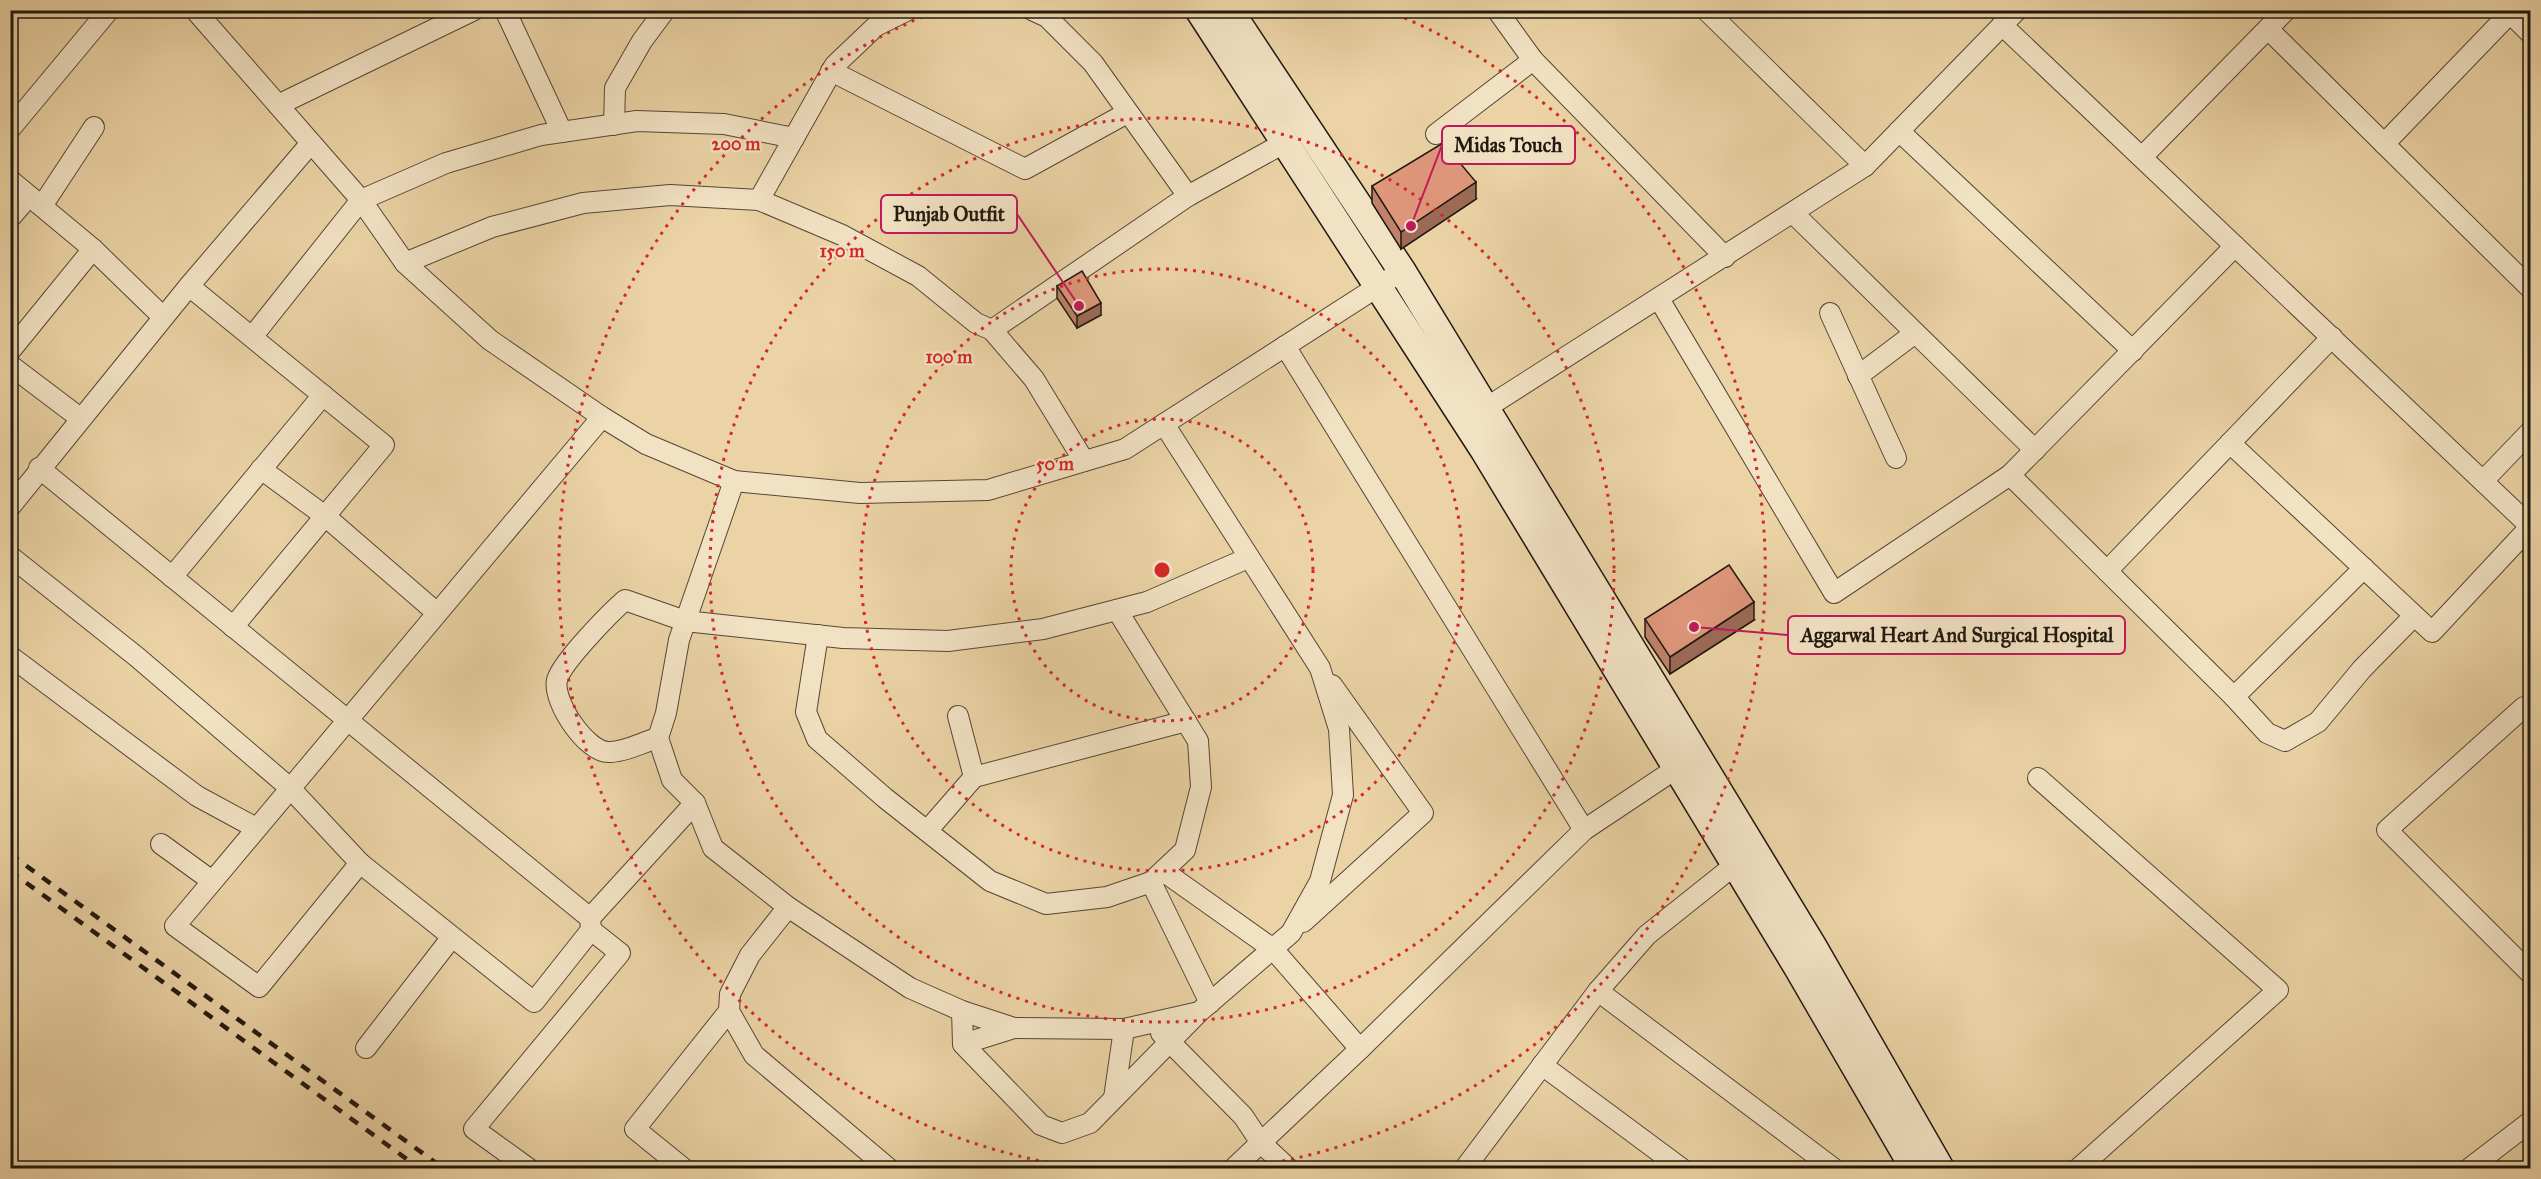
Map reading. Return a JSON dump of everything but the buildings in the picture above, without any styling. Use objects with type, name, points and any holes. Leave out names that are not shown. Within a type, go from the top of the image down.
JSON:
[{"type":"main road","points":[[1199,10],[1378,286],[1476,415],[1812,945],[1940,1168]]},
{"type":"main road","points":[[1229,10],[1402,271],[1476,415],[1677,768],[1736,864],[1914,1168]]},
{"type":"street","points":[[10,129],[109,10]]},
{"type":"street","points":[[195,10],[361,200],[405,263],[490,340],[602,417],[646,444],[734,481],[860,493],[988,490],[1125,449],[1402,271]]},
{"type":"street","points":[[278,105],[474,10]]},
{"type":"street","points":[[505,10],[562,132]]},
{"type":"street","points":[[614,125],[615,88],[642,41],[664,10]]},
{"type":"street","points":[[759,200],[831,71],[876,26],[908,10]]},
{"type":"street","points":[[1032,10],[1047,17],[1093,63],[1188,196]]},
{"type":"street","points":[[1497,10],[1533,60],[1725,257]]},
{"type":"street","points":[[1706,10],[1864,166]]},
{"type":"street","points":[[1476,415],[1864,166],[2017,10]]},
{"type":"street","points":[[2142,157],[2286,10]]},
{"type":"street","points":[[2384,144],[2512,12],[2530,33]]},
{"type":"street","points":[[2002,25],[2530,527],[2432,632],[2230,443]]},
{"type":"street","points":[[2268,29],[2530,288]]},
{"type":"street","points":[[1436,134],[1533,60]]},
{"type":"street","points":[[831,71],[1025,169],[1127,113]]},
{"type":"street","points":[[252,338],[361,200],[446,163],[541,135],[637,121],[724,124],[794,138]]},
{"type":"street","points":[[10,218],[35,201],[94,127]]},
{"type":"street","points":[[1899,131],[2133,351]]},
{"type":"street","points":[[10,507],[39,468],[163,317],[311,143]]},
{"type":"street","points":[[992,330],[1188,196],[1284,143]]},
{"type":"street","points":[[10,180],[93,249],[163,317]]},
{"type":"street","points":[[405,263],[492,226],[583,203],[670,195],[759,200],[842,235],[909,271],[976,323],[992,330],[1035,379],[1084,461]]},
{"type":"street","points":[[1793,213],[2035,450]]},
{"type":"street","points":[[1659,299],[1834,594],[2010,475],[2235,246]]},
{"type":"street","points":[[10,351],[93,249]]},
{"type":"street","points":[[189,286],[384,446],[233,627]]},
{"type":"street","points":[[1830,313],[1896,458]]},
{"type":"street","points":[[1858,376],[1915,333]]},
{"type":"street","points":[[2107,571],[2332,337]]},
{"type":"street","points":[[1285,346],[1584,830]]},
{"type":"street","points":[[10,365],[80,418]]},
{"type":"street","points":[[172,577],[323,395]]},
{"type":"street","points":[[360,863],[259,987],[175,926],[602,417]]},
{"type":"street","points":[[962,1011],[963,1044],[1041,1125],[1062,1133],[1090,1123],[1205,1007],[1273,950],[1423,813],[1320,668],[1164,424]]},
{"type":"street","points":[[2483,481],[2530,432]]},
{"type":"street","points":[[39,468],[347,720],[590,924],[620,953],[474,1129],[528,1168]]},
{"type":"street","points":[[261,470],[325,516],[437,613]]},
{"type":"street","points":[[2010,475],[2234,697],[2267,733],[2285,741],[2318,722],[2362,669],[2414,616]]},
{"type":"street","points":[[734,481],[685,621],[658,738],[672,780],[695,803],[713,848],[788,907],[910,988],[962,1011],[1014,1028],[1124,1029],[1205,1007]]},
{"type":"street","points":[[10,556],[137,657],[290,788],[360,863],[534,1002],[590,924],[695,803]]},
{"type":"street","points":[[658,738],[609,753],[592,747],[560,702],[557,681],[565,665],[625,600],[685,621],[818,635],[948,641],[1043,629],[1147,602],[1248,558]]},
{"type":"street","points":[[2234,697],[2364,568]]},
{"type":"street","points":[[818,635],[806,712],[817,739],[990,881],[1046,904],[1107,897],[1157,876],[1185,849],[1201,787],[1198,741],[1117,610]]},
{"type":"street","points":[[10,656],[197,796],[256,828]]},
{"type":"street","points":[[1291,933],[1320,881],[1342,795],[1339,729],[1320,668]]},
{"type":"street","points":[[2530,714],[2524,707],[2387,830],[2530,973]]},
{"type":"street","points":[[958,716],[974,777]]},
{"type":"street","points":[[927,831],[974,777],[1186,721]]},
{"type":"street","points":[[1234,1168],[1360,1049],[1584,830],[1677,768]]},
{"type":"street","points":[[2038,778],[2278,990],[2079,1168]]},
{"type":"street","points":[[161,844],[212,881]]},
{"type":"street","points":[[1465,1168],[1598,991],[1647,935],[1736,864]]},
{"type":"street","points":[[1157,876],[1273,950],[1360,1049]]},
{"type":"street","points":[[1157,876],[1205,1007]]},
{"type":"street","points":[[788,907],[750,955],[730,994],[729,1011],[754,1055],[888,1168]]},
{"type":"street","points":[[366,1048],[452,937]]},
{"type":"street","points":[[1598,991],[1833,1168]]},
{"type":"street","points":[[683,1168],[635,1129],[729,1011]]},
{"type":"street","points":[[1150,1023],[1244,1116],[1261,1143],[1288,1168]]},
{"type":"street","points":[[963,1044],[1014,1028]]},
{"type":"street","points":[[1114,1098],[1124,1029]]},
{"type":"street","points":[[1542,1065],[1681,1168]]},
{"type":"street","points":[[2470,1168],[2530,1122]]},
{"type":"railway","points":[[10,854],[443,1168]]},
{"type":"railway","points":[[10,871],[419,1168]]},
{"type":"place","name":"Midas Touch","points":[[1411,226]]},
{"type":"place","name":"Punjab Outfit","points":[[1079,306]]},
{"type":"place","name":"Aggarwal Heart And Surgical Hospital","points":[[1694,627]]}]
